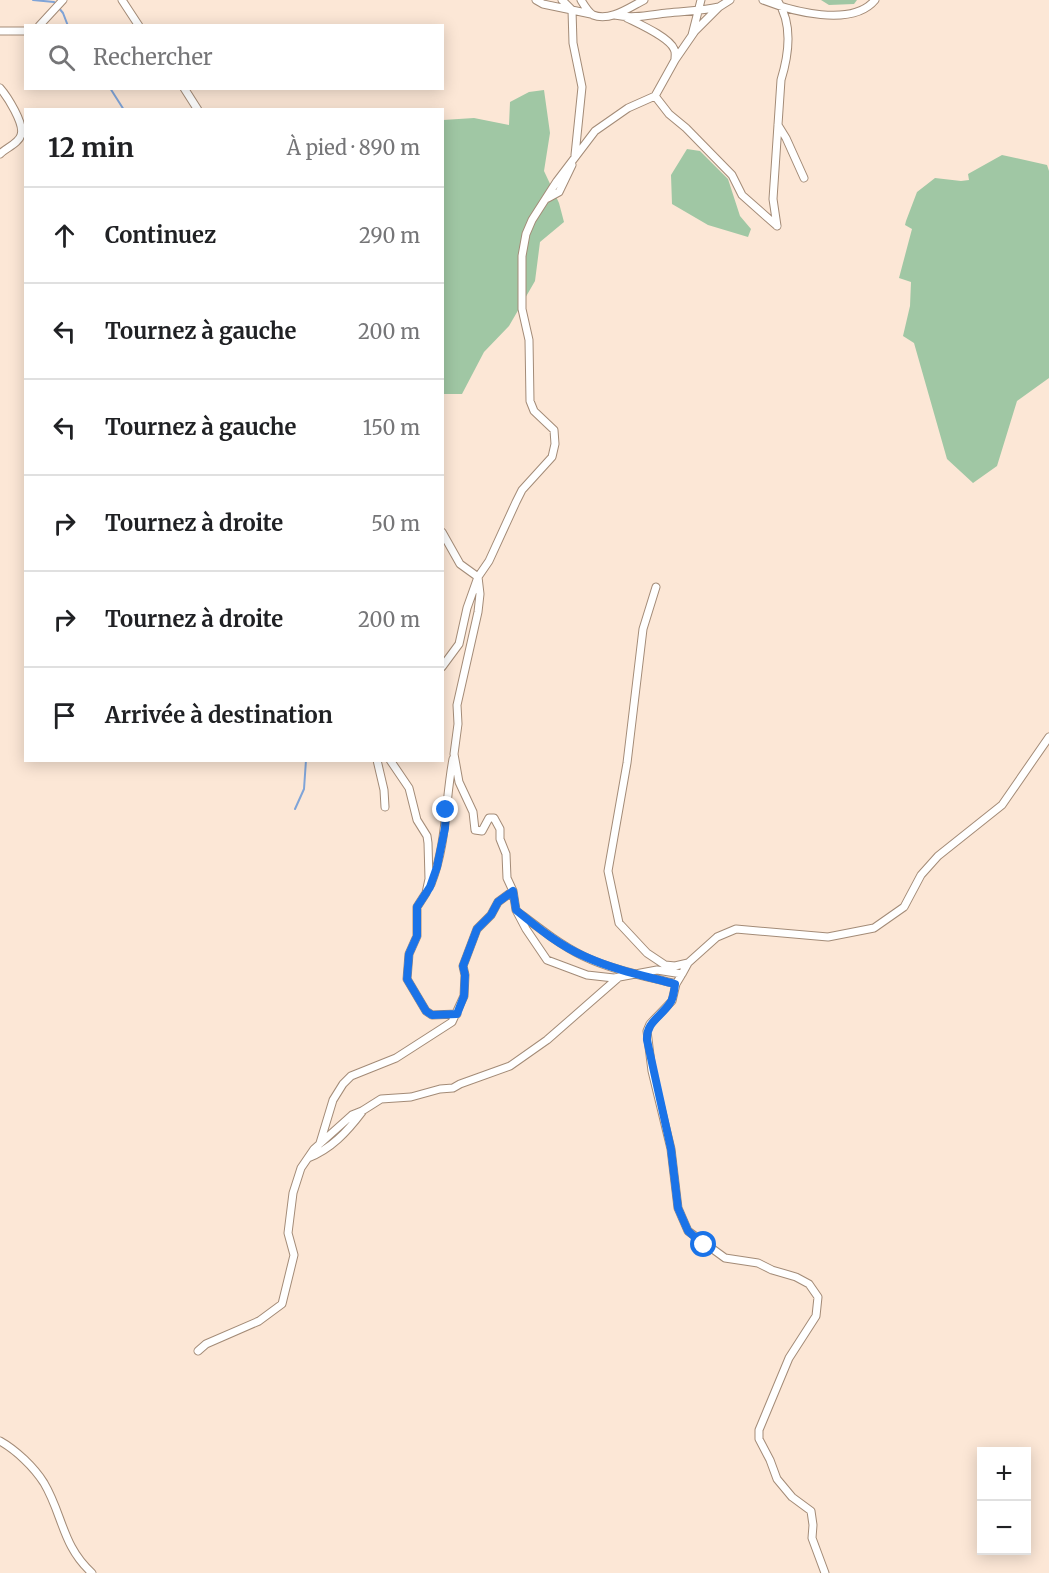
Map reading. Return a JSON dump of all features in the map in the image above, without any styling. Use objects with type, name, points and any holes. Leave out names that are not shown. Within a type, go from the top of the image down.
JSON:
[{"type":"street","points":[[122,0],[138,24]]},
{"type":"street","points":[[536,0],[543,4],[599,16],[625,17],[647,27],[667,41],[674,49],[675,60]]},
{"type":"street","points":[[562,0],[572,10],[573,43],[582,87],[575,158]]},
{"type":"street","points":[[581,0],[591,14]]},
{"type":"street","points":[[615,15],[644,0]]},
{"type":"street","points":[[691,36],[701,0]]},
{"type":"street","points":[[444,665],[459,644],[467,608],[478,578],[489,561],[522,490],[552,457],[555,444],[554,430],[534,411],[530,401],[529,340],[522,309],[522,256],[532,220],[595,131],[628,108],[655,96],[691,36],[719,7],[730,0]]},
{"type":"street","points":[[763,0],[783,8],[840,15],[858,12],[875,0]]},
{"type":"street","points":[[655,96],[669,114],[732,175],[742,195],[777,226],[773,199],[781,80],[785,66],[788,24],[783,8],[777,0]]},
{"type":"street","points":[[41,24],[59,4]]},
{"type":"street","points":[[625,17],[698,12],[719,7]]},
{"type":"street","points":[[0,31],[24,31]]},
{"type":"street","points":[[0,88],[22,125],[21,135],[17,141],[0,154]]},
{"type":"street","points":[[185,90],[197,108]]},
{"type":"street","points":[[778,125],[804,178]]},
{"type":"street","points":[[444,535],[460,564],[478,578],[480,594],[457,705],[458,724],[445,828],[432,882],[417,907],[417,936],[409,954],[407,979],[426,1011],[432,1015],[457,1014]]},
{"type":"street","points":[[656,587],[643,629],[627,763],[608,871],[620,923],[647,953],[665,965],[675,966],[688,963]]},
{"type":"street","points":[[825,1573],[812,1538],[811,1511],[792,1497],[777,1479],[759,1439],[759,1430],[789,1358],[816,1316],[818,1297],[809,1284],[796,1277],[758,1263],[724,1258],[688,1231],[678,1208],[671,1149],[652,1071],[647,1031],[650,1024],[672,1001],[675,984],[688,963],[717,937],[736,929],[828,937],[874,928],[904,907],[921,875],[938,856],[1002,805],[1049,737]]},
{"type":"street","points":[[454,754],[459,782],[473,812],[475,830],[482,831],[489,818],[497,821],[500,839],[506,854],[507,878],[513,891],[516,910],[547,960],[587,975],[619,977],[657,970],[682,974]]},
{"type":"street","points":[[377,762],[384,790],[385,807]]},
{"type":"street","points":[[391,762],[409,788],[417,820],[427,836],[429,879],[426,893]]},
{"type":"street","points":[[320,1144],[333,1100],[351,1076],[396,1058],[452,1022],[464,996],[463,966],[477,929],[491,915],[498,902],[513,891]]},
{"type":"street","points":[[516,910],[553,939],[584,956],[611,967],[675,984]]},
{"type":"street","points":[[198,1351],[206,1344],[259,1321],[282,1304],[294,1255],[288,1233],[293,1193],[301,1168],[320,1144],[352,1115],[381,1099],[411,1097],[453,1088],[510,1066],[548,1040],[619,977]]},
{"type":"street","points":[[308,1158],[327,1149],[341,1137],[362,1111]]},
{"type":"street","points":[[0,1441],[10,1446],[44,1483],[69,1543],[79,1561],[92,1573]]},
{"type":"green space","points":[[821,0],[857,0],[854,4],[829,5]]},
{"type":"green space","points":[[544,90],[550,133],[544,171],[559,203],[564,222],[540,242],[535,281],[509,326],[484,352],[462,394],[444,394],[444,120],[474,118],[509,125],[510,102],[529,92]]},
{"type":"green space","points":[[687,149],[700,151],[728,179],[740,216],[751,229],[748,237],[708,225],[672,204],[671,175]]},
{"type":"green space","points":[[1002,155],[1047,165],[1049,171],[1049,378],[1017,401],[997,466],[973,483],[947,459],[914,343],[903,336],[910,306],[911,282],[899,278],[912,229],[905,225],[917,192],[935,178],[969,180],[968,174]]},
{"type":"waterway","points":[[33,0],[54,2],[63,13],[67,24]]},
{"type":"waterway","points":[[111,90],[123,108]]},
{"type":"waterway","points":[[295,809],[304,789],[306,762]]},
{"type":"route","points":[[446,810],[445,828],[437,867],[430,887],[417,907],[417,936],[409,954],[407,979],[417,996],[426,1011],[432,1015],[457,1014],[464,996],[463,966],[471,942],[481,923],[491,915],[498,902],[513,891],[516,910],[553,939],[584,956],[611,967],[675,984],[672,1001],[650,1024],[647,1040],[671,1149],[678,1208],[688,1231],[704,1245]]}]
